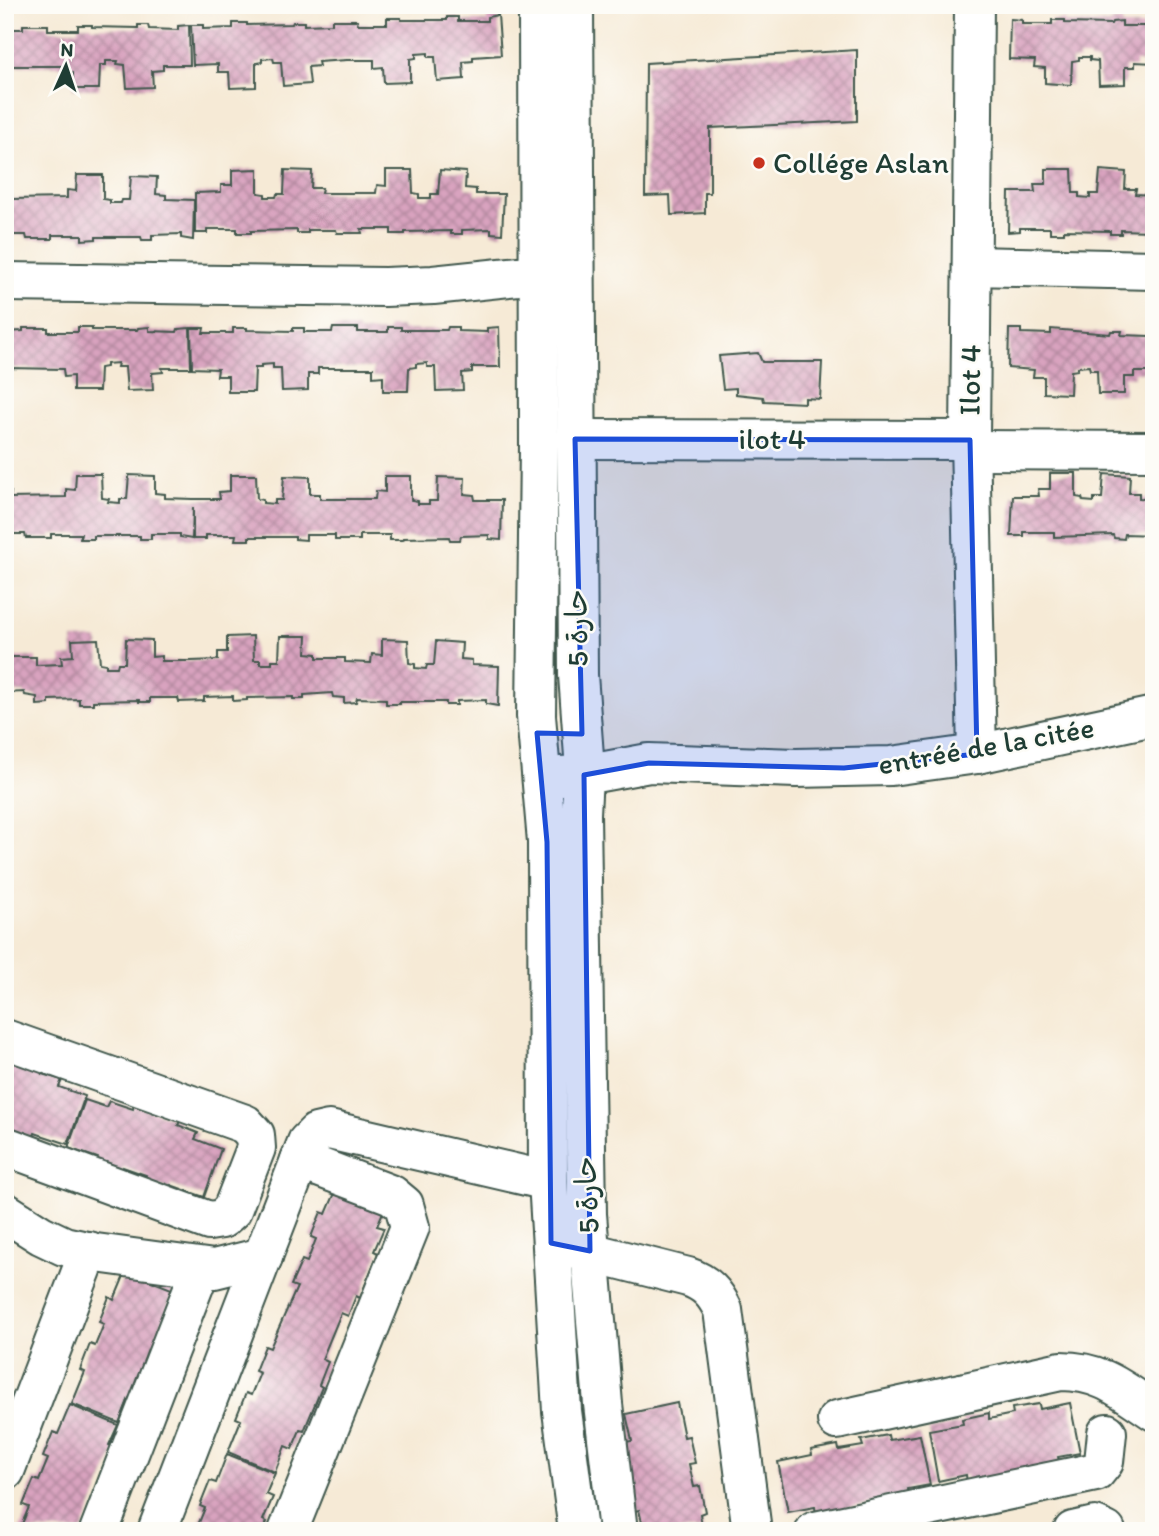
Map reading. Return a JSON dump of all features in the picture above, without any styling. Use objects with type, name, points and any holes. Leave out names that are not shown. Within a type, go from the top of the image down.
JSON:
[{"type":"street","name":"حارة 5","points":[[538,5],[537,733],[547,842],[548,1181],[562,1411],[578,1531]]},
{"type":"street","name":"حارة 5","points":[[574,5],[575,439],[578,691],[583,775],[581,826],[585,1177],[603,1404],[618,1531]]},
{"type":"street","name":"Ilot 4","points":[[974,5],[970,445],[977,754]]},
{"type":"street","points":[[972,266],[1154,270]]},
{"type":"street","points":[[5,282],[385,287],[538,274]]},
{"type":"street","name":"ilot 4","points":[[575,439],[1154,450]]},
{"type":"street","name":"entréé de la citée","points":[[541,774],[583,775],[649,763],[844,768],[891,766],[977,754],[1154,716]]},
{"type":"street","name":"entréé de la citée","points":[[537,733],[582,736],[649,763]]},
{"type":"street","points":[[5,1039],[245,1124],[255,1135],[256,1148],[232,1209],[222,1219],[209,1221],[5,1146]]},
{"type":"street","points":[[157,1531],[307,1142],[316,1133],[329,1130],[548,1181]]},
{"type":"street","points":[[288,1531],[410,1227],[404,1205],[392,1195],[300,1160]]},
{"type":"street","points":[[5,1212],[64,1246],[89,1251],[214,1269],[263,1257]]},
{"type":"street","points":[[551,1243],[695,1279],[716,1296],[723,1310],[752,1531]]},
{"type":"street","points":[[5,1471],[89,1251]]},
{"type":"street","points":[[99,1531],[201,1268]]},
{"type":"street","points":[[837,1420],[1061,1371],[1078,1371],[1109,1380],[1154,1411]]},
{"type":"street","points":[[815,1531],[1096,1472],[1104,1462],[1107,1433]]},
{"type":"street","points":[[1073,1531],[1095,1526],[1106,1531]]},
{"type":"highlighted area","points":[[575,439],[970,440],[977,754],[844,768],[649,763],[584,775],[590,1251],[551,1243],[547,842],[537,733],[582,734]]},
{"type":"building","points":[[498,15],[501,55],[473,57],[473,61],[463,62],[464,79],[437,81],[435,57],[428,57],[428,53],[416,54],[416,58],[410,59],[410,82],[384,83],[383,67],[374,68],[374,60],[347,60],[318,62],[319,66],[308,67],[310,84],[283,86],[281,62],[274,62],[273,58],[262,59],[262,62],[256,63],[256,87],[230,88],[229,72],[218,72],[218,64],[193,65],[191,25],[203,25],[203,29],[233,28],[233,23],[247,25],[304,22],[304,25],[332,24],[332,20],[357,20],[358,24],[387,24],[387,18],[447,20],[447,17],[458,17],[458,21],[487,21],[487,17]]},
{"type":"building","points":[[1010,19],[1022,20],[1022,24],[1052,24],[1052,20],[1065,20],[1065,23],[1111,24],[1122,21],[1122,26],[1151,26],[1151,22],[1154,22],[1154,63],[1135,62],[1135,67],[1125,67],[1125,84],[1099,85],[1098,61],[1090,60],[1090,57],[1079,57],[1079,60],[1072,61],[1071,85],[1045,83],[1045,68],[1034,67],[1035,60],[1009,59]]},
{"type":"building","points":[[23,25],[48,25],[48,30],[78,30],[78,25],[138,28],[138,25],[148,25],[149,29],[178,30],[178,26],[189,25],[190,65],[163,65],[163,70],[152,71],[153,87],[127,88],[125,65],[117,64],[118,61],[106,61],[106,65],[100,65],[99,89],[73,89],[73,73],[64,74],[63,66],[8,66],[8,71],[5,71],[5,29],[23,29]]},
{"type":"building","points":[[857,50],[857,121],[710,128],[710,193],[705,193],[705,213],[671,215],[670,195],[645,196],[646,63]]},
{"type":"building","points":[[258,169],[258,193],[265,194],[265,197],[284,194],[285,170],[312,171],[311,188],[322,188],[321,193],[376,193],[377,185],[386,186],[386,170],[412,170],[413,193],[419,194],[419,198],[431,198],[431,194],[438,194],[440,170],[466,172],[465,188],[476,189],[476,194],[504,194],[502,234],[491,233],[491,229],[462,230],[462,234],[451,234],[451,231],[391,234],[391,229],[361,229],[362,233],[308,230],[308,233],[297,233],[297,230],[237,233],[237,229],[207,229],[207,233],[195,233],[195,193],[221,192],[221,185],[232,185],[232,170]]},
{"type":"building","points":[[1046,169],[1072,169],[1073,193],[1079,193],[1079,197],[1090,198],[1090,194],[1098,194],[1100,170],[1126,172],[1125,189],[1136,189],[1135,194],[1154,195],[1154,235],[1150,235],[1149,231],[1121,230],[1121,234],[1110,234],[1110,231],[1064,230],[1064,233],[1050,233],[1050,228],[1020,228],[1020,231],[1008,232],[1009,192],[1035,192],[1034,184],[1046,184]]},
{"type":"building","points":[[77,175],[103,175],[103,199],[110,200],[110,203],[129,200],[131,176],[157,177],[156,194],[166,195],[166,199],[194,200],[193,240],[181,238],[181,234],[152,235],[152,240],[142,240],[141,237],[96,237],[82,240],[82,235],[52,235],[52,239],[27,239],[26,235],[5,235],[5,193],[12,193],[12,199],[67,198],[67,190],[76,191]]},
{"type":"building","points":[[78,327],[92,327],[92,330],[137,330],[149,327],[149,331],[177,332],[178,329],[190,328],[191,368],[162,368],[163,372],[152,373],[153,390],[127,391],[125,367],[117,367],[118,363],[106,364],[106,367],[100,368],[99,391],[73,391],[73,376],[64,377],[63,369],[8,368],[8,373],[5,373],[5,332],[23,331],[23,328],[48,328],[48,332],[78,332]]},
{"type":"building","points":[[388,327],[401,327],[401,330],[447,330],[448,327],[458,327],[458,331],[487,332],[487,328],[499,327],[500,367],[472,367],[472,372],[462,373],[463,390],[436,391],[435,367],[427,367],[427,363],[409,368],[408,391],[383,391],[383,376],[373,377],[373,368],[318,368],[318,374],[308,374],[308,390],[282,391],[281,368],[273,368],[273,364],[261,365],[261,368],[255,368],[254,392],[228,392],[228,376],[217,376],[218,369],[192,368],[191,328],[204,328],[203,333],[233,333],[233,328],[293,331],[293,328],[304,328],[304,332],[332,332],[333,328],[358,328],[358,332],[388,332]]},
{"type":"building","points":[[1009,329],[1021,329],[1021,333],[1051,334],[1051,329],[1110,334],[1111,331],[1122,331],[1121,335],[1150,336],[1151,332],[1154,332],[1154,372],[1134,372],[1134,377],[1124,377],[1124,394],[1098,394],[1097,370],[1090,370],[1089,366],[1078,367],[1078,370],[1071,371],[1070,394],[1044,393],[1044,377],[1033,377],[1034,370],[1008,368]]},
{"type":"building","points":[[758,353],[762,362],[822,362],[820,399],[805,398],[805,403],[764,401],[763,397],[736,394],[736,388],[723,389],[719,356]]},
{"type":"building","points":[[1050,473],[1076,473],[1076,497],[1094,502],[1094,498],[1102,498],[1104,474],[1130,476],[1129,493],[1139,493],[1139,498],[1154,499],[1154,535],[1125,534],[1124,539],[1114,538],[1113,535],[1054,537],[1054,532],[1024,532],[1024,536],[1011,536],[1013,496],[1039,496],[1038,489],[1050,489]]},
{"type":"building","points":[[76,474],[101,474],[102,498],[109,499],[108,502],[120,503],[120,499],[127,499],[129,475],[155,476],[155,493],[165,494],[165,498],[220,499],[219,492],[230,491],[230,475],[256,475],[257,499],[263,500],[263,503],[275,504],[275,500],[282,500],[284,476],[310,477],[310,494],[320,494],[320,499],[375,499],[376,491],[385,492],[385,476],[411,476],[411,500],[418,501],[418,504],[437,501],[438,477],[465,478],[464,494],[474,495],[475,500],[502,500],[501,540],[489,539],[489,535],[461,536],[460,540],[450,540],[449,537],[390,540],[390,535],[360,535],[360,540],[335,540],[335,535],[306,535],[306,540],[295,537],[249,537],[249,540],[235,540],[236,535],[206,535],[206,539],[193,539],[193,507],[192,539],[180,537],[180,534],[151,534],[151,539],[140,539],[140,536],[94,536],[94,539],[80,539],[81,534],[51,534],[51,538],[26,538],[25,534],[5,534],[5,492],[11,492],[10,498],[66,497],[66,489],[75,490]]},
{"type":"building","points":[[253,636],[254,660],[260,660],[260,664],[272,664],[272,660],[279,660],[280,636],[307,636],[306,653],[317,654],[317,658],[345,658],[345,662],[371,663],[372,654],[382,655],[382,639],[408,640],[409,663],[415,664],[415,668],[426,669],[427,665],[434,665],[436,641],[462,643],[461,659],[472,660],[472,665],[499,666],[498,706],[486,704],[486,700],[457,701],[457,705],[446,705],[446,702],[386,704],[386,699],[357,698],[356,702],[344,703],[344,698],[333,697],[332,693],[304,695],[304,699],[247,698],[233,701],[233,696],[204,697],[204,701],[179,702],[178,698],[150,698],[150,702],[93,701],[93,704],[79,704],[79,699],[49,700],[49,704],[37,705],[37,697],[25,695],[24,692],[5,693],[5,648],[8,657],[36,657],[36,665],[62,664],[61,657],[73,656],[72,640],[98,639],[100,663],[106,664],[106,667],[117,667],[118,663],[125,663],[126,639],[152,640],[152,657],[162,656],[162,661],[191,661],[218,660],[218,652],[227,652],[227,637]]},
{"type":"building","points":[[5,1056],[44,1069],[42,1074],[62,1080],[59,1087],[85,1096],[68,1144],[35,1133],[33,1138],[8,1129],[9,1124],[5,1122]]},
{"type":"building","points":[[85,1100],[106,1107],[109,1101],[133,1109],[134,1105],[180,1121],[178,1125],[198,1133],[195,1139],[221,1149],[204,1197],[171,1185],[169,1190],[143,1181],[146,1175],[123,1167],[121,1173],[95,1164],[98,1158],[68,1148]]},
{"type":"building","points":[[338,1186],[386,1205],[377,1226],[384,1228],[374,1251],[378,1253],[360,1298],[356,1296],[348,1316],[341,1313],[322,1359],[328,1362],[319,1385],[322,1387],[304,1431],[300,1430],[292,1449],[285,1446],[275,1472],[228,1452],[241,1420],[236,1418],[246,1393],[251,1395],[260,1373],[255,1371],[265,1346],[270,1348],[297,1287],[291,1285],[302,1260],[307,1262],[316,1239],[311,1237],[321,1212],[326,1214]]},
{"type":"building","points":[[126,1271],[174,1290],[136,1400],[129,1398],[119,1423],[72,1404],[85,1372],[80,1370],[90,1344],[95,1346],[104,1324],[99,1322],[109,1297],[114,1300]]},
{"type":"building","points":[[677,1403],[684,1437],[689,1436],[695,1463],[689,1464],[694,1487],[700,1486],[705,1512],[700,1514],[703,1531],[644,1531],[639,1510],[635,1511],[625,1442],[632,1441],[626,1414]]},
{"type":"building","points":[[1070,1403],[1080,1453],[1058,1457],[1060,1465],[967,1482],[966,1475],[938,1481],[929,1430],[963,1424],[962,1419],[989,1413],[989,1419],[1013,1414],[1012,1408],[1039,1404],[1040,1409]]},
{"type":"building","points":[[70,1405],[118,1425],[109,1445],[116,1448],[82,1531],[19,1531],[29,1507],[23,1505],[34,1479],[39,1481],[48,1459],[43,1457],[53,1432],[58,1434]]},
{"type":"building","points":[[888,1435],[889,1440],[920,1435],[930,1485],[908,1489],[909,1496],[816,1514],[815,1507],[788,1512],[778,1462],[812,1455],[811,1450],[838,1445],[839,1450],[863,1446],[861,1440]]},
{"type":"building","points":[[227,1454],[275,1473],[266,1494],[273,1497],[263,1520],[267,1522],[263,1531],[190,1531],[191,1528],[196,1530],[205,1508],[200,1506],[210,1481],[216,1483]]},
{"type":"place","name":"Collége Aslan","points":[[759,163]]}]
